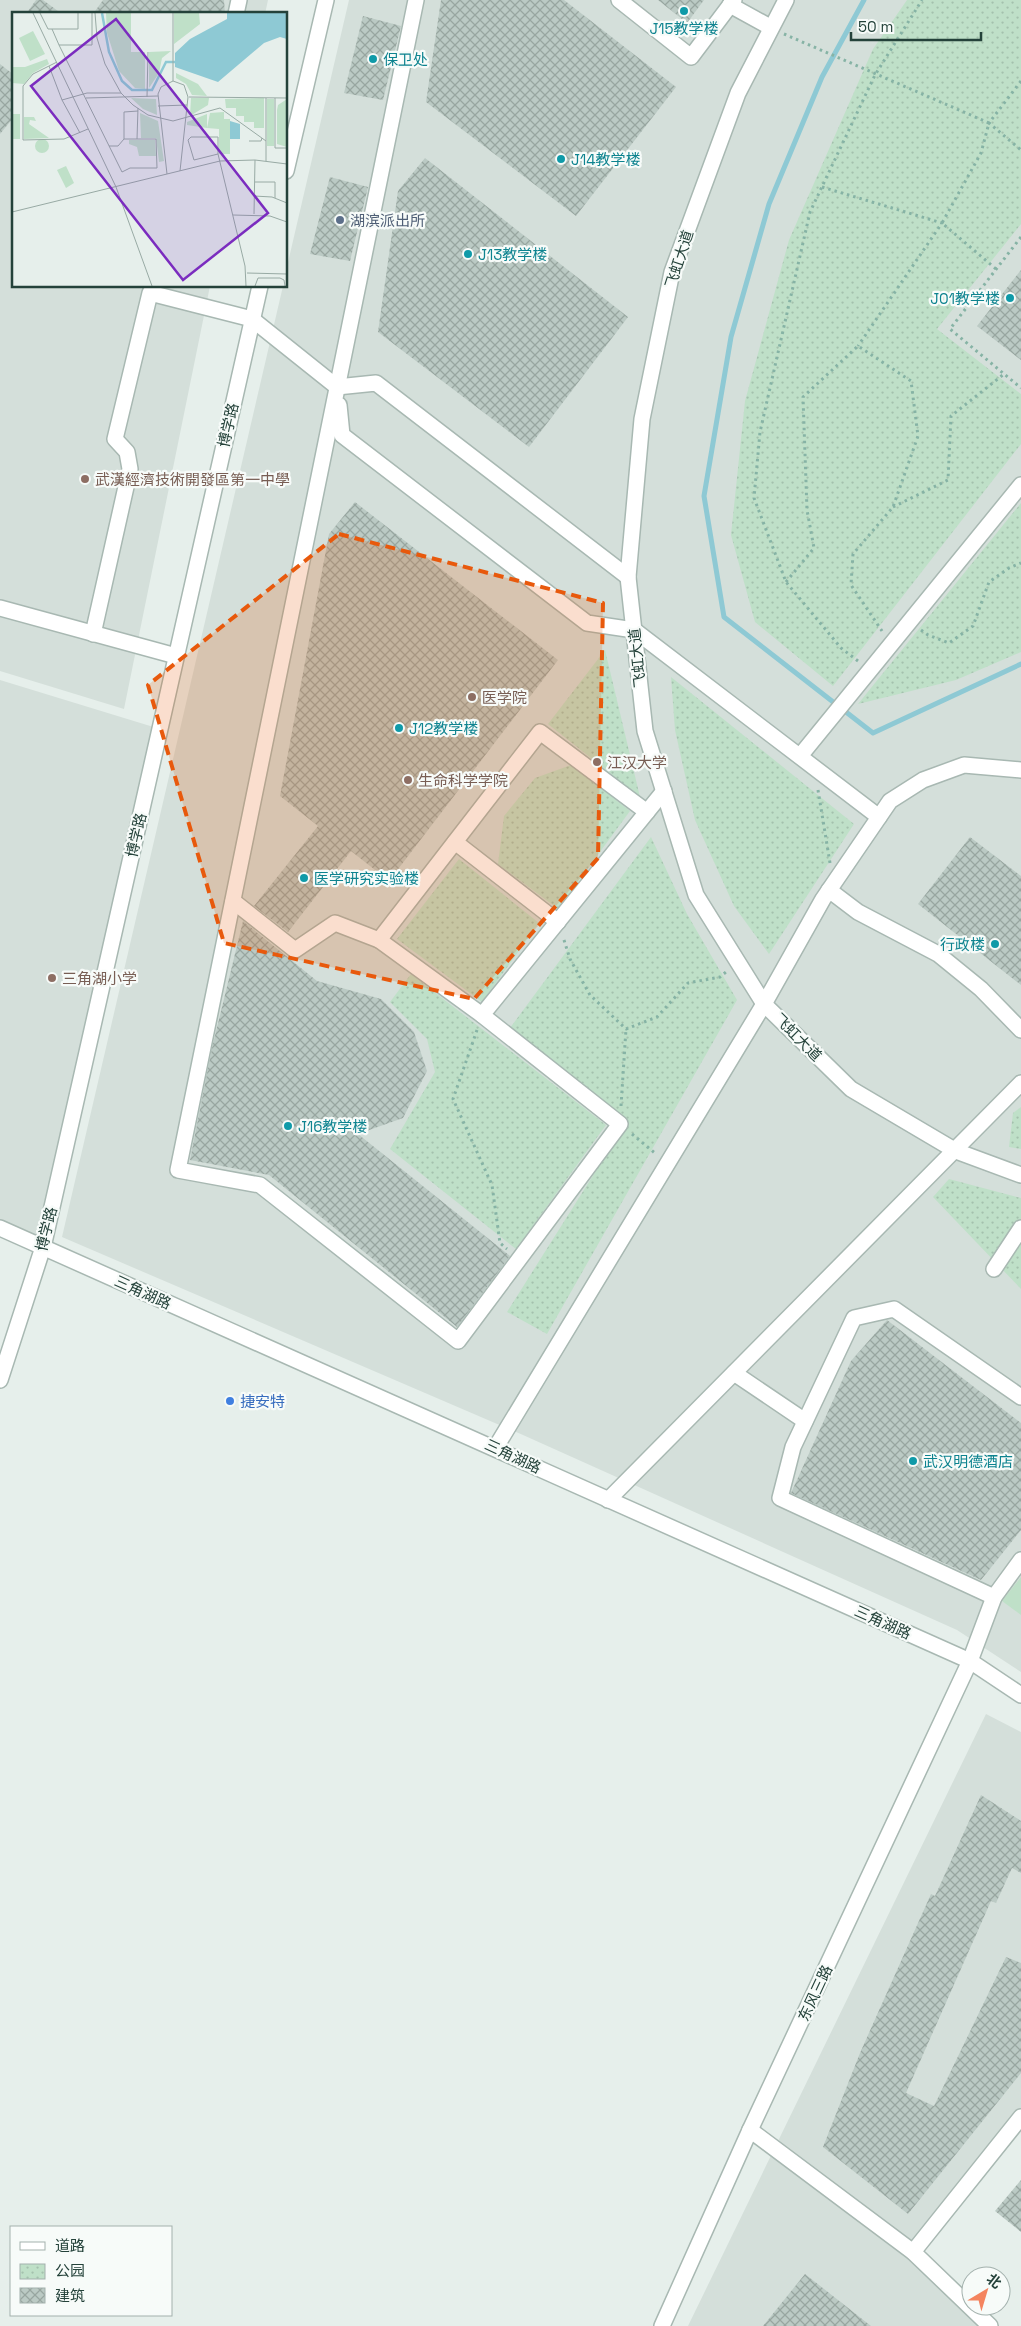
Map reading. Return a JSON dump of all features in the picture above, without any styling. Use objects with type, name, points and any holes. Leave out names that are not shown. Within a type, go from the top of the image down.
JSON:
[{"type":"street","points":[[288,162],[326,0]]},
{"type":"street","points":[[233,901],[295,950],[335,924],[379,940],[482,1015],[620,1124],[458,1341],[260,1185],[178,1170],[416,0]]},
{"type":"street","points":[[618,0],[691,57],[732,2],[770,27]]},
{"type":"street","name":"飞虹大道","points":[[786,0],[770,27],[738,93],[672,272],[642,419],[628,577],[645,731],[696,895],[764,1004],[851,1089],[956,1151],[1021,1175]]},
{"type":"street","name":"博学路","points":[[0,1380],[43,1247],[260,288]]},
{"type":"street","points":[[93,634],[130,469],[127,452],[114,439],[150,290],[252,319],[337,387],[376,383],[628,577]]},
{"type":"street","points":[[337,387],[342,435],[587,623],[634,630],[879,817]]},
{"type":"street","points":[[800,756],[1021,484]]},
{"type":"street","points":[[0,608],[176,656]]},
{"type":"street","points":[[379,940],[540,732],[647,812]]},
{"type":"street","points":[[496,1448],[764,1004],[831,887],[890,801],[923,780],[964,765],[1021,770]]},
{"type":"street","points":[[482,1015],[664,791]]},
{"type":"street","points":[[455,842],[558,922]]},
{"type":"street","points":[[831,887],[858,912],[938,954],[981,989],[1021,1030]]},
{"type":"street","points":[[608,1500],[956,1151],[1021,1083]]},
{"type":"street","name":"三角湖路","points":[[0,1228],[970,1661],[1021,1694]]},
{"type":"street","points":[[994,1269],[1021,1228]]},
{"type":"street","points":[[994,1597],[780,1498],[792,1447],[854,1318],[894,1309],[1021,1397]]},
{"type":"street","points":[[734,1373],[805,1421]]},
{"type":"street","name":"东风三路","points":[[662,2326],[750,2130],[970,1661],[994,1597],[1021,1560]]},
{"type":"street","points":[[913,2252],[1021,2118]]},
{"type":"street","points":[[750,2130],[913,2252],[990,2326]]},
{"type":"path","points":[[870,670],[841,648],[786,582],[754,498],[760,432],[810,212],[875,75],[922,0]]},
{"type":"path","points":[[770,27],[875,75],[990,123],[1021,150]]},
{"type":"path","points":[[786,582],[814,548],[807,510],[803,396],[858,346],[942,222],[981,153],[990,123],[1021,81]]},
{"type":"path","points":[[822,187],[942,222],[996,269]]},
{"type":"path","points":[[1021,237],[950,329],[1021,388]]},
{"type":"path","points":[[858,346],[911,381],[918,436],[893,507],[853,554],[851,585],[878,628],[892,643]]},
{"type":"path","points":[[893,507],[948,480],[951,416],[1004,374]]},
{"type":"path","points":[[910,621],[928,635],[949,643],[973,626],[989,582],[1009,568],[1021,563]]},
{"type":"path","points":[[814,767],[831,887]]},
{"type":"path","points":[[558,922],[570,959],[590,995],[626,1029]]},
{"type":"path","points":[[626,1029],[657,1017],[688,983],[720,977],[739,963]]},
{"type":"path","points":[[482,1015],[453,1099],[492,1185],[500,1243],[519,1259]]},
{"type":"path","points":[[626,1029],[620,1124],[667,1163]]},
{"type":"highlighted area","points":[[339,534],[603,603],[598,858],[474,999],[224,943],[148,685]]},
{"type":"shaded area","name":"武漢經濟技術開發區第一中學","points":[[0,0],[268,0],[265,12],[12,12],[12,288],[210,288],[124,709],[0,671]]},
{"type":"shaded area","name":"江汉大学","points":[[349,0],[1021,0],[1021,1672],[957,1630],[523,1435],[62,1237],[283,288],[288,288],[288,262]]},
{"type":"shaded area","name":"三角湖小学","points":[[0,680],[160,729],[43,1247],[0,1228]]},
{"type":"shaded area","points":[[986,1714],[1021,1732],[1021,2108],[913,2252],[961,2298],[961,2316],[980,2316],[990,2326],[688,2326]]},
{"type":"green space","points":[[907,0],[1021,0],[1021,224],[937,329],[1021,394],[1021,444],[833,686],[755,622],[731,535],[745,401],[789,240],[873,49]]},
{"type":"green space","points":[[1021,503],[1021,652],[956,680],[858,704]]},
{"type":"green space","points":[[605,650],[640,797],[548,724]]},
{"type":"green space","points":[[671,677],[854,824],[769,954],[734,906],[695,820],[675,730]]},
{"type":"green space","points":[[571,765],[630,811],[558,909],[498,864],[504,816],[535,778]]},
{"type":"green space","points":[[651,837],[687,914],[737,1000],[547,1334],[507,1312],[628,1120],[510,1028]]},
{"type":"green space","points":[[459,859],[539,923],[482,1002],[397,939]]},
{"type":"green space","points":[[411,974],[606,1125],[516,1249],[390,1149],[435,1072],[427,1039],[390,1002]]},
{"type":"green space","points":[[1021,1107],[1021,1149],[1009,1147],[1013,1113]]},
{"type":"green space","points":[[949,1179],[1021,1198],[1021,1289],[933,1197]]},
{"type":"green space","points":[[1021,1577],[1021,1615],[1002,1601]]},
{"type":"building","points":[[36,0],[43,0],[59,12],[27,12]]},
{"type":"building","points":[[103,0],[224,0],[225,12],[94,12]]},
{"type":"building","name":"J14教学楼","points":[[441,0],[564,0],[676,87],[576,216],[426,102]]},
{"type":"building","name":"J15教学楼","points":[[658,0],[704,0],[687,23]]},
{"type":"building","name":"保卫处","points":[[363,16],[401,26],[383,100],[344,93]]},
{"type":"building","points":[[0,64],[12,73],[12,119],[0,134]]},
{"type":"building","name":"J13教学楼","points":[[425,158],[628,317],[529,447],[378,332],[398,191]]},
{"type":"building","name":"湖滨派出所","points":[[330,177],[368,187],[350,261],[310,254]]},
{"type":"building","name":"J01教学楼","points":[[1021,270],[1021,360],[977,326]]},
{"type":"building","name":"J12教学楼","points":[[355,502],[558,660],[389,881],[351,851],[288,932],[254,906],[318,826],[280,796],[329,534]]},
{"type":"building","name":"行政楼","points":[[970,837],[1021,876],[1021,985],[918,904]]},
{"type":"building","name":"J16教学楼","points":[[243,921],[317,981],[381,999],[414,1032],[427,1071],[403,1118],[358,1134],[510,1256],[457,1327],[269,1175],[190,1160],[212,1048]]},
{"type":"building","name":"武汉明德酒店","points":[[887,1320],[1021,1423],[1021,1530],[981,1580],[791,1493],[851,1361]]},
{"type":"building","points":[[981,1795],[1021,1821],[1021,1873],[1012,1868],[996,1903],[991,1901],[906,2093],[934,2106],[1006,1957],[1021,1963],[1021,2073],[908,2214],[823,2147],[860,2053],[931,1894],[935,1896]]},
{"type":"building","points":[[1021,2180],[1021,2232],[995,2211]]},
{"type":"building","points":[[805,2274],[871,2326],[763,2326]]},
{"type":"waterway","points":[[864,0],[822,77],[769,204],[731,337],[704,496],[724,617],[873,733],[1021,664]]},
{"type":"place","name":"J15教学楼","points":[[684,11]]},
{"type":"place","name":"保卫处","points":[[373,59]]},
{"type":"place","name":"J14教学楼","points":[[561,159]]},
{"type":"place","name":"湖滨派出所","points":[[340,220]]},
{"type":"place","name":"J13教学楼","points":[[468,254]]},
{"type":"place","name":"J01教学楼","points":[[1010,298]]},
{"type":"place","name":"武漢經濟技術開發區第一中學","points":[[85,479]]},
{"type":"place","name":"医学院","points":[[472,697]]},
{"type":"place","name":"J12教学楼","points":[[399,728]]},
{"type":"place","name":"江汉大学","points":[[597,762]]},
{"type":"place","name":"生命科学学院","points":[[408,780]]},
{"type":"place","name":"医学研究实验楼","points":[[304,878]]},
{"type":"place","name":"行政楼","points":[[995,944]]},
{"type":"place","name":"三角湖小学","points":[[52,978]]},
{"type":"place","name":"J16教学楼","points":[[288,1126]]},
{"type":"place","name":"捷安特","points":[[230,1401]]},
{"type":"place","name":"武汉明德酒店","points":[[913,1461]]}]
